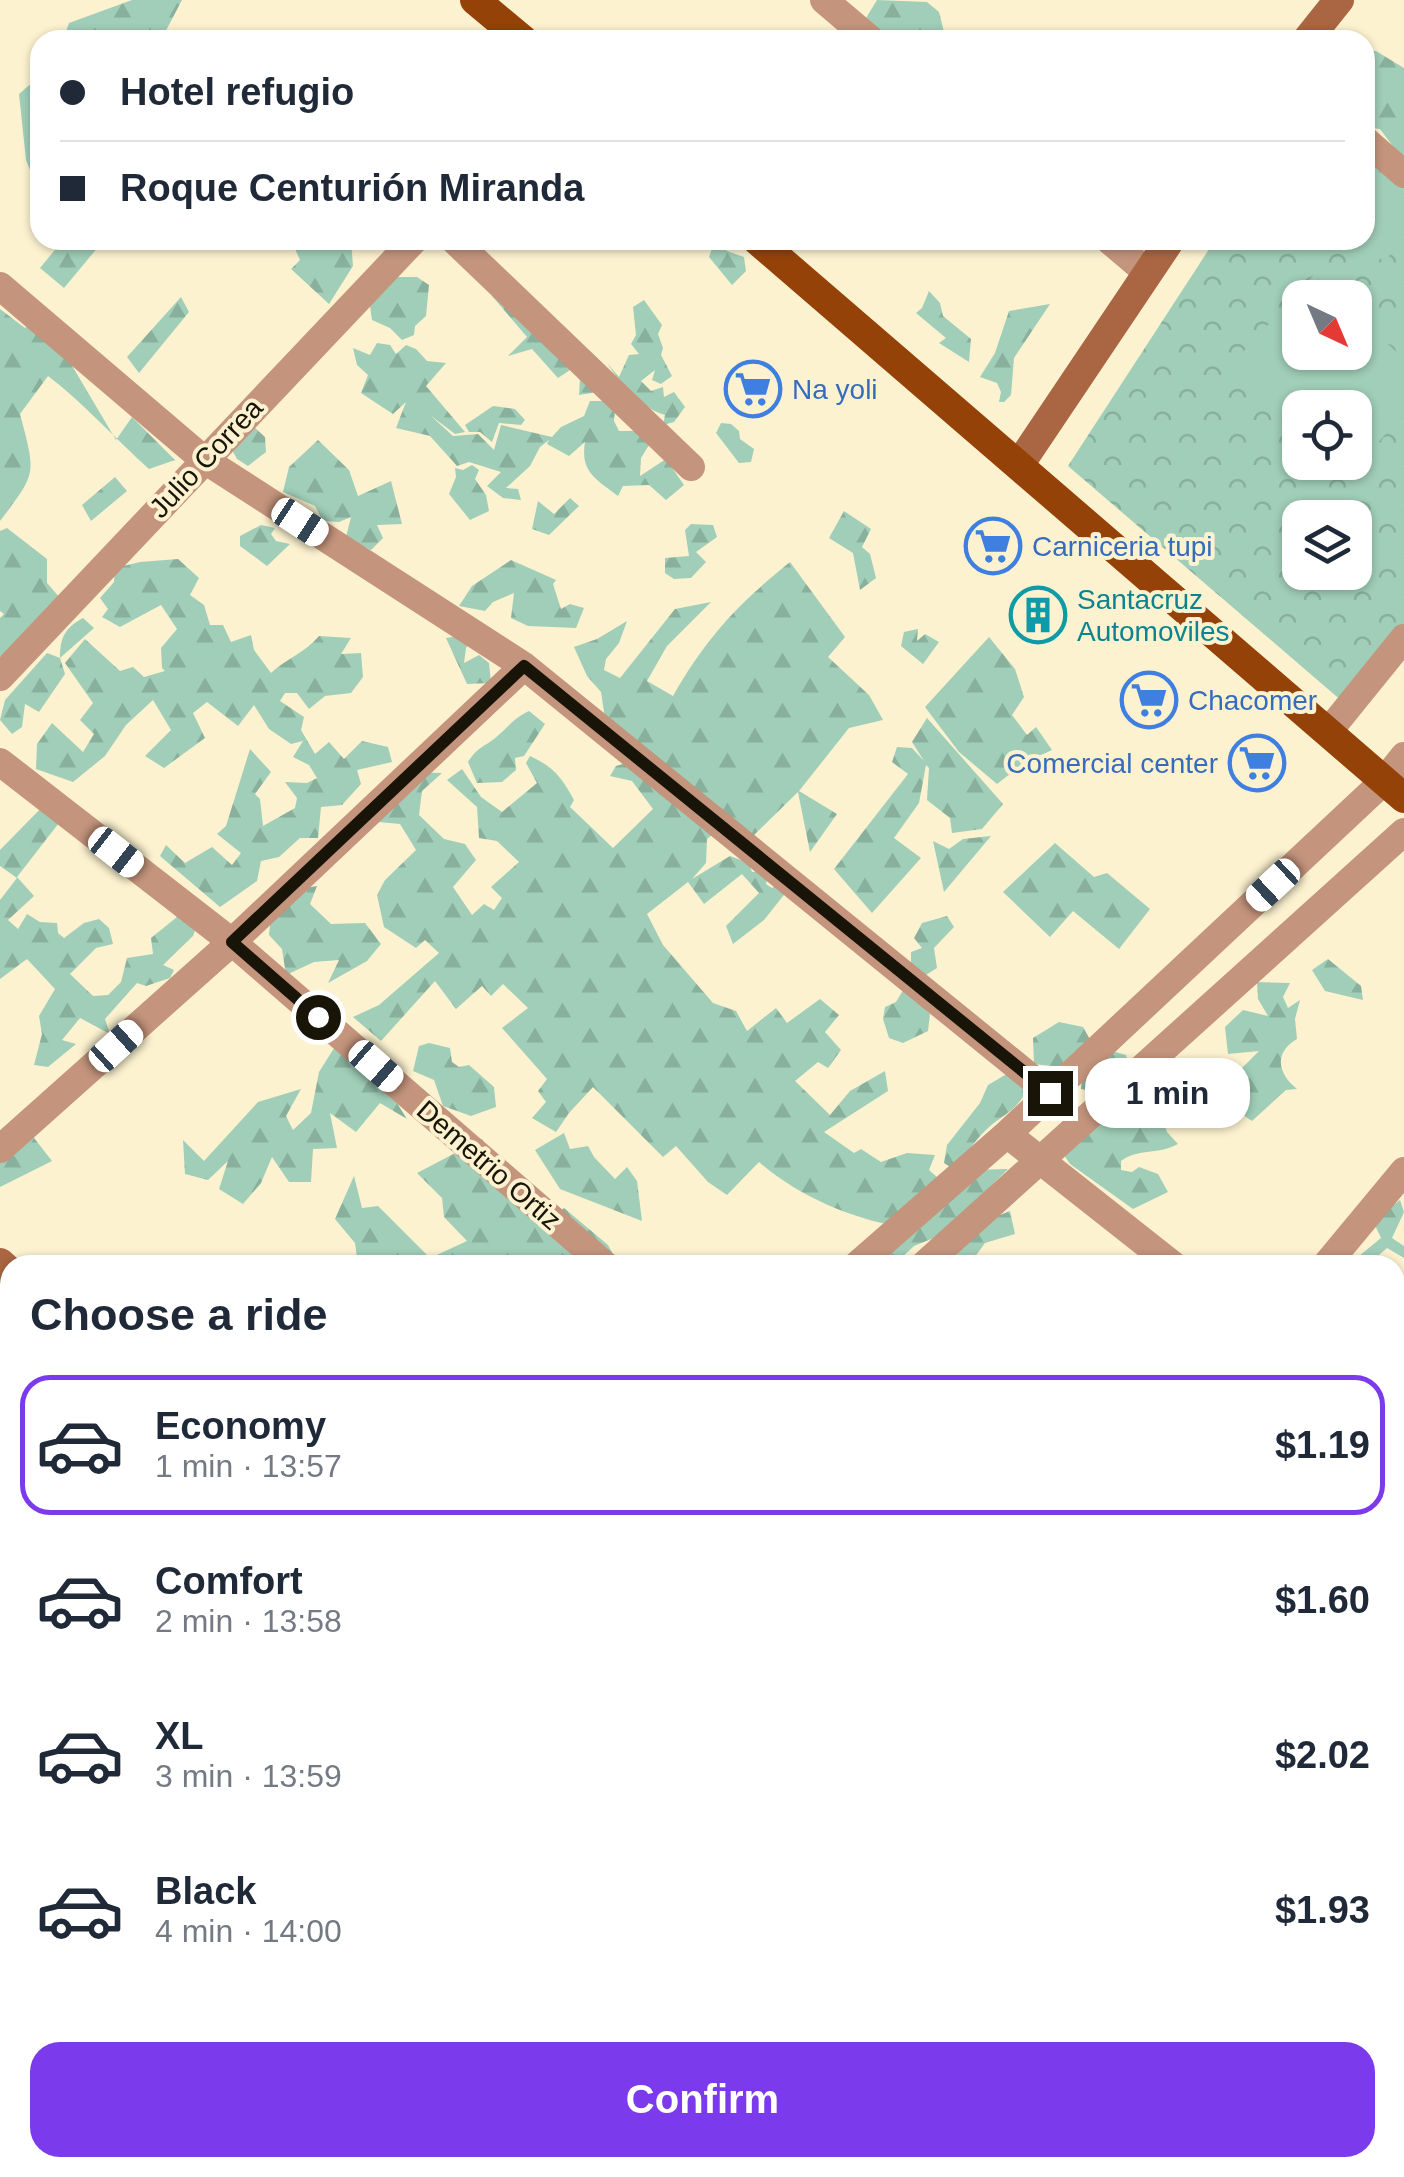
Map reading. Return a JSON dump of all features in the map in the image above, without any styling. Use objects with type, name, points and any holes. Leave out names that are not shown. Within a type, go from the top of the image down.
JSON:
[{"type":"main road","points":[[475,0],[511,30]]},
{"type":"main road","points":[[1315,30],[1339,0]]},
{"type":"main road","points":[[769,250],[1394,789]]},
{"type":"main road","points":[[1019,465],[1163,250]]},
{"type":"street","points":[[824,0],[859,30]]},
{"type":"street","points":[[1375,149],[1404,174]]},
{"type":"street","name":"Julio Correa","points":[[0,677],[404,250]]},
{"type":"street","points":[[464,250],[691,467]]},
{"type":"street","points":[[1121,250],[1148,273]]},
{"type":"street","points":[[0,286],[204,460],[524,666],[1050,1093]]},
{"type":"street","points":[[1328,732],[1404,638]]},
{"type":"street","points":[[0,1149],[232,942],[524,666]]},
{"type":"street","points":[[868,1255],[1394,789],[1404,756]]},
{"type":"street","name":"Demetrio Ortiz","points":[[0,762],[232,942],[593,1255]]},
{"type":"street","points":[[935,1255],[1404,832]]},
{"type":"street","points":[[1007,1134],[1160,1255]]},
{"type":"street","points":[[1334,1255],[1404,1170]]},
{"type":"green space","points":[[132,0],[182,0],[166,30],[67,30],[69,23]]},
{"type":"green space","points":[[877,0],[927,2],[939,12],[944,30],[876,30],[866,18]]},
{"type":"green space","points":[[1375,51],[1404,68],[1404,161],[1380,129],[1375,128]]},
{"type":"green space","points":[[30,85],[30,170],[26,160],[19,94]]},
{"type":"green space","points":[[1375,151],[1404,178],[1404,628],[1343,702],[1068,466],[1208,250],[1375,250]]},
{"type":"green space","points":[[1375,178],[1404,203],[1404,238],[1384,262],[1370,250],[1375,250]]},
{"type":"green space","points":[[55,250],[96,250],[64,288],[40,268]]},
{"type":"green space","points":[[296,250],[352,250],[353,266],[329,304],[291,269],[300,260]]},
{"type":"green space","points":[[711,250],[726,250],[744,257],[746,271],[732,285],[709,257]]},
{"type":"green space","points":[[388,277],[417,277],[429,285],[426,316],[415,326],[414,335],[402,340],[390,328],[372,320],[369,299]]},
{"type":"green space","points":[[502,285],[604,391],[579,395],[580,378],[570,370],[558,378],[532,349],[508,356],[527,337],[492,296]]},
{"type":"green space","points":[[929,291],[940,303],[943,316],[971,339],[969,362],[939,343],[946,338],[916,313]]},
{"type":"green space","points":[[181,297],[189,312],[139,373],[127,357]]},
{"type":"green space","points":[[644,300],[662,325],[658,334],[661,355],[672,376],[661,384],[652,380],[655,370],[641,381],[651,391],[663,387],[664,397],[674,392],[685,407],[674,422],[663,425],[665,415],[639,401],[607,363],[619,377],[629,355],[639,354],[631,344],[636,335],[633,307]]},
{"type":"green space","points":[[1050,304],[1014,358],[1011,395],[999,402],[1001,392],[997,383],[980,377],[995,353],[1009,311]]},
{"type":"green space","points":[[0,309],[25,328],[42,315],[113,435],[48,376],[20,414],[30,472],[0,521]]},
{"type":"green space","points":[[1282,310],[1282,370],[1372,370],[1372,329],[1404,359],[1404,414],[1372,449],[1372,390],[1282,390],[1282,410],[1232,364]]},
{"type":"green space","points":[[377,343],[390,345],[396,354],[406,345],[427,361],[446,363],[426,386],[465,432],[455,434],[430,415],[453,436],[478,434],[494,450],[501,425],[552,437],[561,427],[584,416],[590,401],[603,401],[615,409],[614,421],[619,431],[646,431],[649,445],[641,458],[640,476],[666,459],[684,485],[666,500],[649,485],[623,486],[618,496],[587,468],[585,442],[569,456],[547,444],[549,440],[540,447],[530,466],[506,488],[518,489],[521,500],[503,498],[487,486],[501,472],[469,462],[457,466],[430,436],[396,428],[406,402],[393,414],[361,393],[368,375],[357,365],[353,348],[370,355]]},
{"type":"green space","points":[[493,406],[515,409],[525,420],[521,425],[499,423],[492,442],[480,432],[469,432],[465,425]]},
{"type":"green space","points":[[132,417],[175,460],[149,469],[117,439]]},
{"type":"green space","points":[[721,423],[731,424],[739,431],[740,439],[754,449],[751,462],[739,463],[716,433]]},
{"type":"green space","points":[[254,427],[265,437],[266,452],[248,466],[237,459],[231,448]]},
{"type":"green space","points":[[318,440],[349,470],[358,496],[391,481],[402,524],[377,525],[383,538],[371,550],[346,537],[351,517],[339,522],[323,521],[315,506],[283,492],[289,467]]},
{"type":"green space","points":[[472,465],[479,470],[475,479],[486,495],[489,511],[470,520],[449,494],[455,468],[463,470]]},
{"type":"green space","points":[[115,477],[127,491],[91,521],[82,505]]},
{"type":"green space","points":[[570,498],[579,506],[549,535],[532,529],[538,501],[554,514]]},
{"type":"green space","points":[[844,511],[871,529],[862,547],[870,554],[876,578],[860,590],[853,553],[829,538]]},
{"type":"green space","points":[[691,524],[713,525],[717,537],[696,552],[706,562],[691,578],[674,579],[665,573],[665,558],[689,556],[685,530]]},
{"type":"green space","points":[[261,525],[275,528],[271,534],[276,541],[290,544],[267,566],[240,546],[240,536]]},
{"type":"green space","points":[[7,528],[47,559],[47,583],[67,606],[16,659],[0,656],[0,618],[4,614],[0,611],[0,531]]},
{"type":"green space","points":[[178,559],[199,578],[190,595],[204,605],[210,625],[223,625],[231,642],[251,635],[254,650],[271,673],[319,636],[351,638],[341,654],[361,653],[363,677],[351,693],[325,696],[309,709],[297,693],[285,693],[280,701],[304,717],[301,730],[315,754],[329,742],[344,759],[362,741],[388,747],[392,762],[357,770],[361,784],[342,805],[321,807],[318,838],[300,838],[279,857],[261,861],[257,881],[220,907],[160,856],[166,845],[185,863],[212,847],[232,865],[241,853],[217,834],[226,826],[250,749],[271,772],[255,794],[260,799],[263,826],[295,808],[297,798],[285,782],[307,783],[317,778],[309,765],[293,757],[303,741],[291,744],[269,729],[254,705],[238,726],[207,702],[193,713],[205,738],[164,768],[145,756],[171,730],[153,700],[126,725],[105,756],[73,782],[36,769],[37,744],[52,723],[83,752],[94,734],[80,720],[93,703],[65,663],[85,639],[120,671],[133,667],[144,677],[165,671],[161,648],[177,629],[161,605],[120,627],[102,617],[108,609],[100,598],[114,582],[115,568]]},
{"type":"green space","points":[[511,560],[556,580],[553,584],[561,609],[570,604],[584,608],[576,628],[528,626],[511,618],[514,593],[493,602],[485,611],[459,606],[472,586]]},
{"type":"green space","points":[[790,562],[845,637],[828,657],[869,695],[883,720],[849,728],[799,791],[837,814],[810,852],[798,792],[747,842],[726,824],[707,839],[706,863],[692,879],[730,856],[749,863],[752,872],[769,870],[766,884],[772,888],[778,884],[787,891],[764,920],[733,944],[726,926],[759,893],[742,874],[704,904],[688,882],[647,914],[663,945],[713,1003],[736,1011],[747,1031],[776,1008],[787,1023],[820,999],[839,1015],[825,1032],[841,1050],[828,1068],[818,1062],[795,1081],[830,1115],[850,1091],[885,1071],[888,1091],[824,1132],[854,1153],[861,1149],[881,1162],[907,1153],[935,1155],[929,1170],[947,1186],[969,1170],[1008,1169],[988,1189],[973,1222],[914,1246],[905,1255],[879,1255],[900,1227],[825,1204],[759,1162],[727,1195],[708,1182],[676,1146],[663,1157],[593,1087],[556,1132],[532,1118],[546,1102],[538,1091],[547,1079],[502,1028],[528,1008],[503,984],[491,996],[482,986],[456,1009],[435,981],[381,1041],[353,1017],[379,1005],[439,953],[425,940],[416,948],[384,927],[377,895],[385,880],[416,850],[400,824],[379,822],[409,772],[442,773],[422,791],[419,815],[444,839],[465,844],[476,860],[453,887],[472,915],[484,904],[494,910],[502,898],[491,887],[519,862],[497,841],[479,838],[477,807],[447,780],[462,769],[481,797],[502,812],[537,783],[526,763],[530,756],[551,769],[574,800],[570,807],[613,848],[653,809],[632,781],[610,776],[616,766],[644,758],[606,725],[601,692],[587,676],[574,647],[627,621],[604,670],[620,678],[675,609],[711,602],[667,646],[647,681],[673,696],[698,656],[755,592]]},
{"type":"green space","points":[[83,618],[94,628],[60,658],[65,634]]},
{"type":"green space","points":[[918,629],[917,641],[925,634],[939,642],[923,664],[901,646],[904,632]]},
{"type":"green space","points":[[474,636],[466,648],[464,663],[479,655],[489,663],[491,683],[467,684],[446,638]]},
{"type":"green space","points":[[989,637],[1015,669],[1024,697],[1012,715],[1027,735],[1036,727],[1052,750],[1024,763],[997,784],[959,752],[925,707]]},
{"type":"green space","points":[[47,653],[60,658],[65,674],[39,712],[25,704],[22,727],[12,734],[0,720],[5,700]]},
{"type":"green space","points":[[529,711],[545,724],[524,756],[515,758],[516,770],[502,782],[477,783],[468,762],[471,757]]},
{"type":"green space","points":[[927,718],[1003,804],[982,829],[952,833],[950,818],[927,800],[926,765],[919,803],[894,838],[921,858],[872,913],[834,869],[908,774],[892,762],[897,747],[912,748],[924,761],[912,742]]},
{"type":"green space","points":[[51,798],[69,810],[17,877],[34,896],[8,920],[18,929],[27,914],[40,922],[57,923],[58,933],[64,938],[84,923],[99,919],[109,928],[113,944],[96,948],[70,974],[93,996],[108,995],[121,982],[127,958],[153,954],[151,938],[177,917],[200,916],[193,936],[163,965],[174,970],[170,978],[146,986],[137,983],[105,1019],[110,1034],[80,1018],[62,1040],[76,1044],[48,1067],[34,1065],[42,1034],[39,1016],[55,989],[27,959],[0,979],[0,900],[17,878],[0,866],[0,850]]},
{"type":"green space","points":[[991,836],[944,892],[933,841],[949,849],[963,839]]},
{"type":"green space","points":[[1055,843],[1094,877],[1107,873],[1150,909],[1119,949],[1073,911],[1050,937],[1003,892]]},
{"type":"green space","points":[[317,886],[310,904],[331,924],[365,923],[381,944],[367,961],[328,983],[339,960],[314,962],[286,975],[282,949],[269,935],[272,905]]},
{"type":"green space","points":[[947,916],[954,927],[934,948],[937,968],[921,978],[911,964],[911,952],[922,948],[914,938],[922,923]]},
{"type":"green space","points":[[1328,959],[1361,986],[1363,1000],[1325,991],[1312,970]]},
{"type":"green space","points":[[1257,982],[1290,983],[1283,997],[1288,1008],[1300,1000],[1295,1019],[1297,1039],[1281,1057],[1282,1070],[1297,1089],[1286,1090],[1252,1121],[1231,1107],[1215,1119],[1203,1121],[1169,1083],[1184,1064],[1224,1086],[1259,1051],[1228,1054],[1225,1027],[1243,1010],[1268,1016],[1258,999]]},
{"type":"green space","points":[[905,987],[930,1014],[928,1031],[903,1043],[889,1038],[883,1019],[885,1007],[896,1002]]},
{"type":"green space","points":[[1059,1022],[1083,1027],[1092,1043],[1060,1067],[1034,1064],[1033,1038]]},
{"type":"green space","points":[[348,1026],[407,1119],[380,1103],[356,1132],[330,1113],[337,1148],[313,1149],[311,1182],[289,1182],[272,1157],[261,1183],[243,1204],[219,1189],[228,1161],[208,1180],[185,1174],[183,1140],[204,1161],[258,1102],[301,1089],[286,1116],[293,1130],[311,1113],[319,1072]]},
{"type":"green space","points":[[429,1043],[450,1048],[452,1062],[459,1067],[469,1065],[494,1087],[496,1107],[471,1116],[443,1106],[434,1080],[413,1071],[419,1046]]},
{"type":"green space","points":[[1112,1051],[1126,1055],[1129,1068],[1100,1093],[1081,1089],[1082,1075]]},
{"type":"green space","points":[[1010,1072],[1027,1091],[1022,1099],[982,1134],[955,1170],[944,1163],[947,1145],[980,1103],[988,1085]]},
{"type":"green space","points":[[1119,1090],[1140,1093],[1178,1144],[1121,1161],[1121,1170],[1132,1172],[1139,1167],[1158,1174],[1168,1192],[1133,1209],[1070,1164],[1064,1155],[1072,1113],[1109,1121]]},
{"type":"green space","points":[[24,1125],[52,1161],[0,1187],[0,1150]]},
{"type":"green space","points":[[564,1133],[570,1149],[588,1146],[615,1179],[627,1167],[637,1181],[642,1221],[560,1189],[535,1150]]},
{"type":"green space","points":[[482,1139],[523,1212],[542,1228],[564,1208],[608,1245],[614,1255],[437,1255],[467,1241],[444,1217],[442,1198],[417,1173]]},
{"type":"green space","points":[[354,1176],[362,1208],[378,1206],[427,1255],[357,1255],[355,1243],[335,1219]]},
{"type":"green space","points":[[1400,1200],[1404,1212],[1392,1238],[1404,1246],[1404,1255],[1387,1248],[1379,1255],[1360,1255],[1381,1238],[1373,1221]]},
{"type":"green space","points":[[1010,1211],[1015,1234],[985,1243],[976,1255],[954,1252],[995,1217]]},
{"type":"place","name":"Na yoli","points":[[753,389]]},
{"type":"place","name":"Carniceria tupi","points":[[993,546]]},
{"type":"place","name":"Santacruz Automoviles","points":[[1038,615]]},
{"type":"place","name":"Chacomer","points":[[1149,700]]},
{"type":"place","name":"Comercial center","points":[[1257,763]]},
{"type":"route","points":[[318,1017],[232,942],[524,666],[1050,1093]]}]
